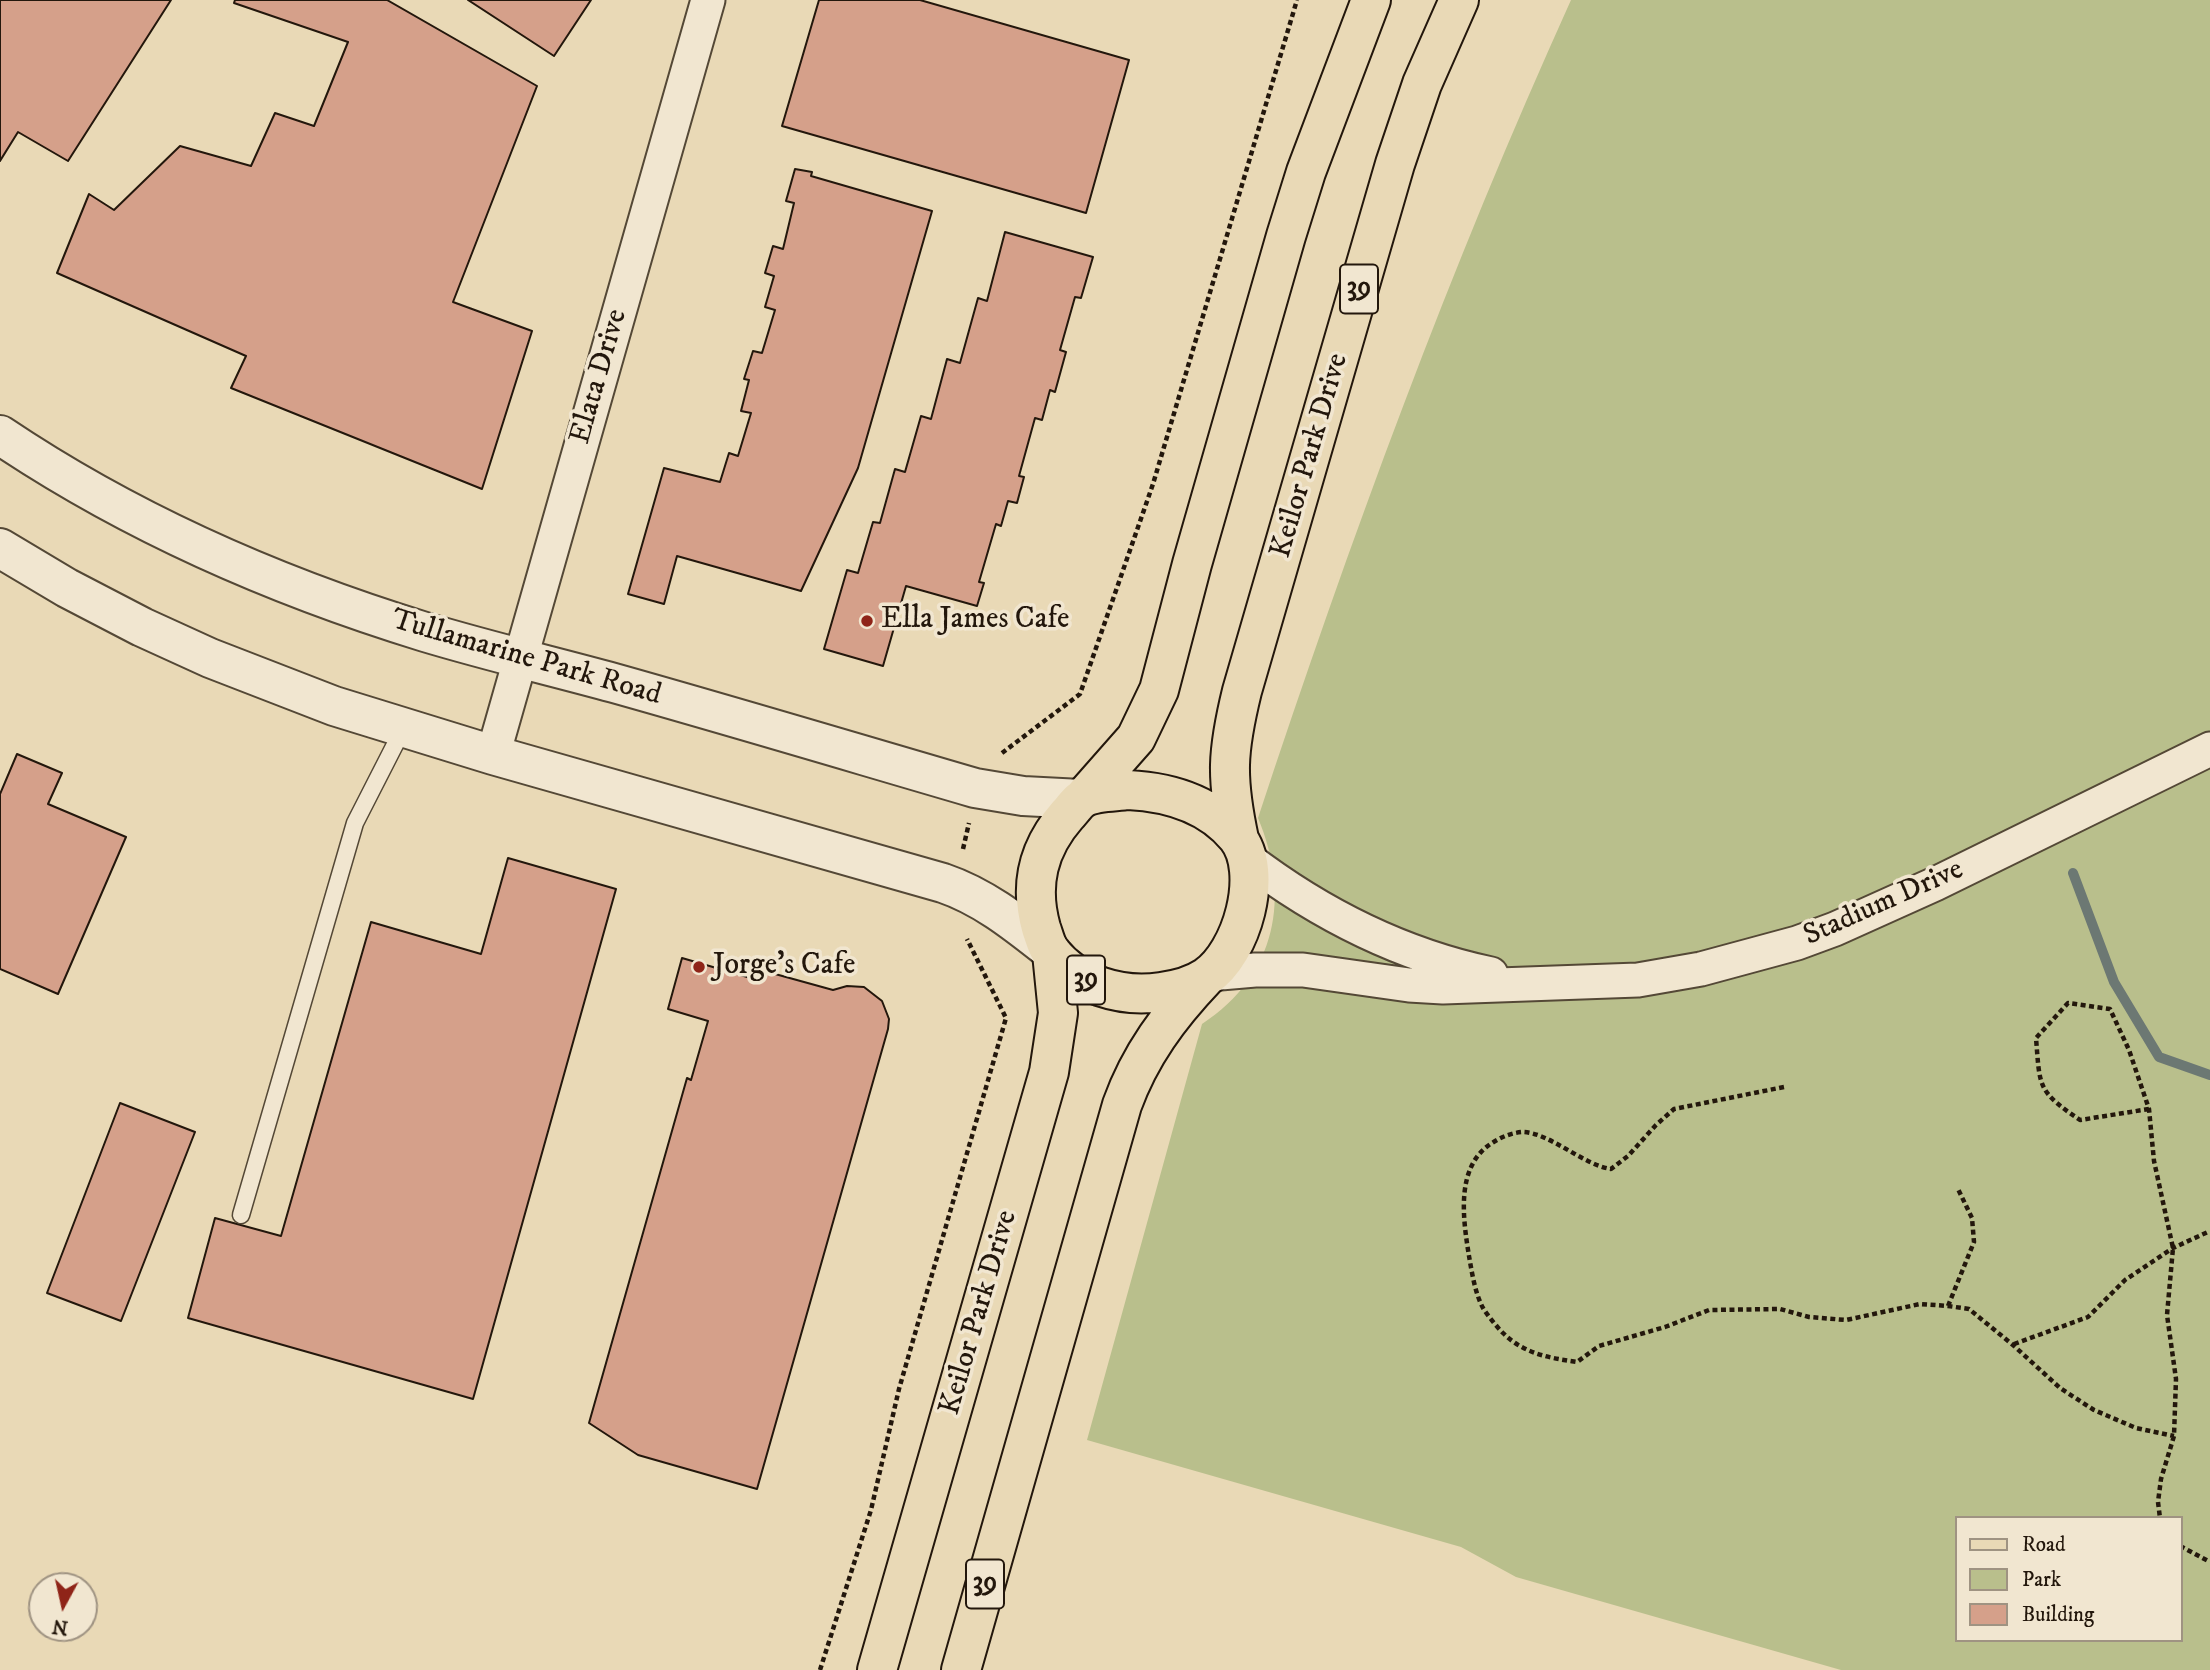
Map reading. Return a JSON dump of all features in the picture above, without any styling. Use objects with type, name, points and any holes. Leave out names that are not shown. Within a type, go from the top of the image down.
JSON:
[{"type":"main road","name":"39","points":[[1207,976],[1177,989],[1139,994],[1114,991],[1091,983],[1050,951],[1036,907],[1036,875],[1050,837],[1136,738],[1159,690],[1192,564],[1286,236],[1310,160],[1371,0]]},
{"type":"main road","name":"Keilor Park Drive","points":[[1242,848],[1229,786],[1229,764],[1242,691],[1395,164],[1422,84],[1459,0]]},
{"type":"main road","points":[[1083,798],[1128,790],[1154,791],[1175,796],[1219,820],[1242,848]]},
{"type":"main road","name":"39","points":[[961,1670],[1122,1105],[1153,1039],[1169,1017],[1235,943],[1245,919],[1249,886],[1242,848]]},
{"type":"main road","name":"Keilor Park Drive","points":[[877,1670],[1049,1072],[1058,1013],[1050,951]]},
{"type":"street","name":"Elata Drive","points":[[493,755],[708,0]]},
{"type":"street","name":"Tullamarine Park Road","points":[[0,435],[108,502],[180,539],[349,608],[975,788],[1023,796],[1083,798]]},
{"type":"street","points":[[0,548],[132,622],[210,659],[334,706],[493,755],[955,887],[996,909],[1050,951]]},
{"type":"street","name":"Stadium Drive","points":[[1535,982],[1638,980],[1701,969],[1797,943],[1935,884],[2210,749]]},
{"type":"street","points":[[1242,848],[1276,881],[1402,948],[1444,962],[1535,982]]},
{"type":"street","points":[[1207,976],[1255,970],[1303,970],[1443,987],[1535,982]]},
{"type":"lane","points":[[241,1215],[355,823],[404,727]]},
{"type":"path","points":[[820,1670],[871,1510],[899,1390],[1006,1018],[956,916],[950,913],[975,788],[983,763],[988,764],[1080,694],[1153,484],[1297,0]]},
{"type":"path","points":[[2149,1109],[2080,1120],[2057,1104],[2040,1085],[2036,1038],[2068,1003],[2110,1009],[2129,1050],[2149,1109],[2154,1161],[2173,1248],[2167,1315],[2176,1379],[2174,1436],[2161,1479],[2158,1502],[2160,1516]]},
{"type":"path","points":[[1784,1087],[1674,1109],[1628,1156],[1611,1169],[1597,1167],[1563,1147],[1524,1132],[1503,1136],[1480,1151],[1466,1184],[1464,1224],[1473,1276],[1483,1308],[1504,1334],[1520,1346],[1542,1357],[1577,1362],[1599,1346],[1665,1327],[1709,1310],[1780,1309],[1809,1317],[1846,1320],[1920,1304],[1969,1309],[2060,1388],[2094,1410],[2136,1428],[2174,1436]]},
{"type":"path","points":[[1948,1306],[1974,1242],[1972,1218],[1958,1189]]},
{"type":"path","points":[[2013,1345],[2088,1317],[2126,1280],[2173,1248],[2210,1231]]},
{"type":"path","points":[[2182,1547],[2210,1562]]},
{"type":"green space","points":[[1571,0],[2210,0],[2210,1670],[1841,1670],[1516,1577],[1461,1547],[1087,1440],[1202,1024],[1227,1004],[1247,982],[1261,958],[1270,932],[1275,905],[1274,877],[1258,818],[1366,507],[1484,201]]},
{"type":"building","points":[[0,0],[171,0],[68,161],[18,132],[0,161]]},
{"type":"building","points":[[235,0],[387,0],[537,86],[453,302],[532,331],[482,489],[231,388],[246,356],[57,273],[89,194],[114,210],[180,146],[251,166],[275,113],[314,126],[348,42],[234,3]]},
{"type":"building","points":[[468,0],[591,0],[554,56]]},
{"type":"building","points":[[819,0],[920,0],[1129,60],[1086,213],[782,126]]},
{"type":"building","points":[[795,169],[812,172],[811,176],[932,211],[858,468],[801,591],[677,556],[664,604],[628,594],[664,468],[720,482],[729,453],[738,456],[751,413],[741,411],[749,380],[744,379],[753,351],[762,353],[775,310],[765,307],[774,276],[765,273],[773,246],[783,249],[794,203],[786,201]]},
{"type":"building","points":[[1005,232],[1093,257],[1081,298],[1075,297],[1060,350],[1066,352],[1055,392],[1050,390],[1042,420],[1035,418],[1019,476],[1024,477],[1017,503],[1008,501],[1001,526],[996,524],[979,582],[984,583],[977,606],[906,586],[883,666],[824,649],[847,570],[858,573],[873,522],[880,523],[895,469],[905,472],[921,416],[931,419],[947,359],[960,363],[978,298],[987,301]]},
{"type":"building","points":[[17,754],[62,773],[48,804],[126,837],[58,994],[0,969],[0,794]]},
{"type":"building","points":[[508,858],[616,889],[473,1399],[188,1318],[215,1218],[281,1236],[371,922],[481,954]]},
{"type":"building","points":[[682,958],[754,979],[757,969],[833,990],[847,986],[864,987],[882,1001],[889,1019],[757,1489],[638,1455],[589,1423],[687,1078],[691,1080],[708,1021],[668,1009]]},
{"type":"building","points":[[120,1103],[195,1132],[121,1321],[47,1293]]},
{"type":"waterway","points":[[2073,873],[2114,982],[2159,1057],[2210,1075]]},
{"type":"place","name":"Ella James Cafe","points":[[867,621]]},
{"type":"place","name":"Jorge's Cafe","points":[[699,967]]}]
